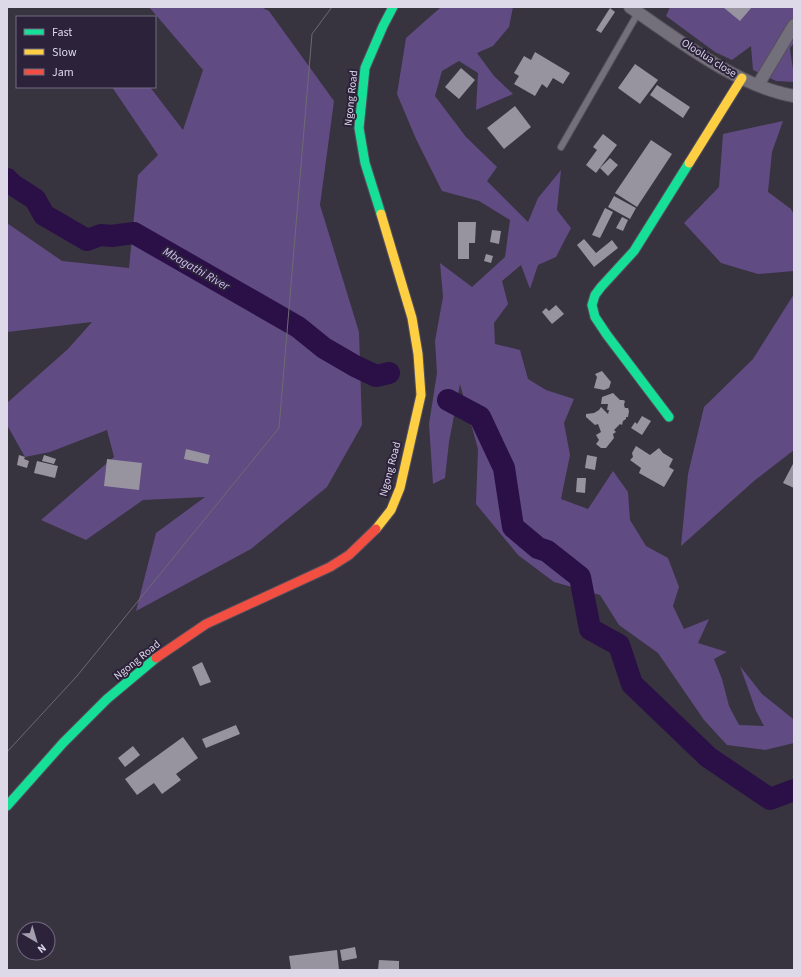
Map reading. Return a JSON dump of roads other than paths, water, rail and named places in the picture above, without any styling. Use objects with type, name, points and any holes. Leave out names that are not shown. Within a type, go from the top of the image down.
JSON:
[{"type":"main road","name":"Ngong Road","points":[[7,806],[80,726],[108,699],[160,655],[206,624],[233,610],[330,567],[349,555],[379,527],[391,510],[400,488],[421,395],[418,354],[412,318],[365,163],[358,128],[366,68],[383,26],[393,7]]},
{"type":"main road","points":[[669,417],[607,335],[595,317],[592,305],[595,295],[601,287],[634,251],[742,78]]},
{"type":"street","name":"Oloolua close","points":[[634,10],[698,53],[742,78],[783,94],[794,96]]},
{"type":"street","points":[[758,85],[794,25]]},
{"type":"lane","points":[[561,147],[634,10]]},
{"type":"waterway","name":"Mbagathi River","points":[[7,179],[13,185],[35,199],[44,215],[87,240],[101,235],[111,236],[134,233],[298,327],[324,348],[355,366],[376,376],[389,373]]},
{"type":"waterway","points":[[448,400],[480,417],[504,468],[513,527],[538,548],[547,551],[580,577],[590,629],[619,645],[632,684],[708,757],[770,799],[794,790]]},
{"type":"tram line","points":[[7,752],[77,676],[279,428],[312,34],[332,7]]}]
